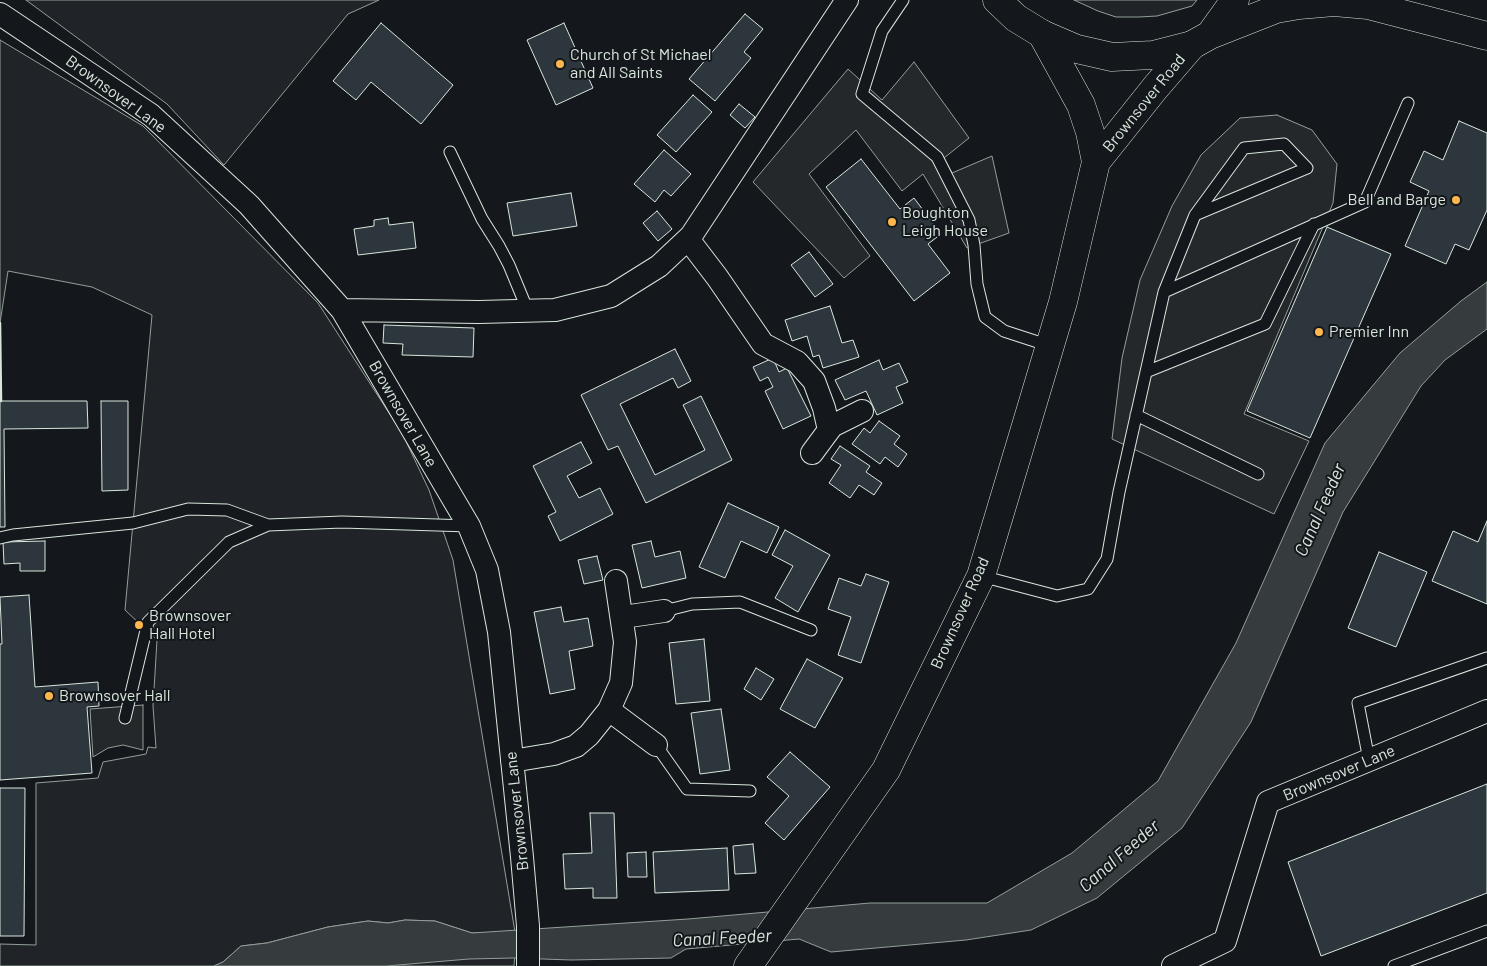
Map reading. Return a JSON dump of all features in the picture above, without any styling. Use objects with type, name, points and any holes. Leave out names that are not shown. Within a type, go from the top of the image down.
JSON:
[{"type":"main road","name":"Brownsover Road","points":[[1096,162],[1155,88],[1201,40],[1235,0]]},
{"type":"main road","points":[[997,1],[1016,18],[1042,34],[1077,49],[1112,57],[1154,55],[1201,40],[1276,9],[1299,4],[1334,2],[1368,5],[1487,36]]},
{"type":"main road","name":"Brownsover Road","points":[[748,966],[886,770],[981,576],[1063,302],[1096,162],[1090,132],[1081,105],[1042,34]]},
{"type":"street","points":[[342,310],[479,312],[555,310],[611,296],[659,266],[688,239],[847,0]]},
{"type":"street","name":"Brownsover Lane","points":[[0,14],[151,115],[249,205],[342,310],[469,526],[487,570],[499,632],[528,926],[528,966]]},
{"type":"street","points":[[688,239],[717,276],[763,344],[797,362],[814,381],[824,408],[829,430]]},
{"type":"street","points":[[812,453],[832,426],[862,411]]},
{"type":"street","points":[[512,761],[554,754],[576,746],[589,735],[609,710],[621,682],[625,642],[616,581]]},
{"type":"street","points":[[622,618],[664,611]]},
{"type":"street","points":[[609,710],[656,745]]},
{"type":"street","name":"Brownsover Lane","points":[[1172,966],[1225,941],[1268,802],[1487,710]]},
{"type":"lane","points":[[904,0],[882,31],[862,94],[936,157],[969,220],[974,245],[977,284],[985,317],[1004,331],[1050,346]]},
{"type":"lane","points":[[1164,292],[1365,202],[1408,103]]},
{"type":"lane","points":[[981,576],[1057,596],[1088,589],[1107,559],[1119,492],[1164,292],[1195,215],[1244,148],[1284,144],[1307,168],[1195,215]]},
{"type":"lane","points":[[450,152],[482,219],[509,265],[528,311]]},
{"type":"lane","points":[[1146,372],[1265,324],[1314,224]]},
{"type":"lane","points":[[1136,415],[1258,474]]},
{"type":"lane","points":[[0,538],[13,535],[133,523],[188,509],[227,510],[268,525]]},
{"type":"lane","points":[[126,718],[148,622],[229,542],[268,525],[342,522],[469,526]]},
{"type":"lane","points":[[664,611],[692,604],[740,602],[811,630]]},
{"type":"lane","points":[[1369,760],[1358,703],[1487,658]]},
{"type":"lane","points":[[656,745],[687,789],[750,791]]},
{"type":"lane","points":[[1394,966],[1487,931]]},
{"type":"shaded area","points":[[26,0],[379,0],[348,14],[224,165],[167,104]]},
{"type":"shaded area","points":[[1074,0],[1197,0],[1192,6],[1157,16],[1116,17]]},
{"type":"shaded area","points":[[0,40],[143,126],[318,303],[402,433],[429,490],[453,560],[515,932],[472,933],[435,921],[405,920],[388,923],[368,921],[328,927],[267,943],[241,946],[223,962],[214,966],[0,966],[0,944],[36,945],[36,783],[98,778],[103,762],[146,754],[148,747],[156,748],[153,706],[157,640],[125,610],[152,315],[92,287],[8,271],[0,323]]},
{"type":"shaded area","points":[[914,62],[969,138],[944,158],[952,173],[992,156],[1009,233],[967,248],[923,174],[902,191],[856,130],[809,174],[870,256],[844,278],[753,182],[848,69],[882,100]]},
{"type":"shaded area","points":[[1277,115],[1312,130],[1337,164],[1333,203],[1244,414],[1309,441],[1274,514],[1112,439],[1122,358],[1140,280],[1172,206],[1201,155],[1240,118]]},
{"type":"shaded area","points":[[143,705],[143,750],[123,745],[108,748],[93,757],[90,709]]},
{"type":"shaded area","points":[[515,952],[514,966],[292,966]]},
{"type":"water","name":"Canal Feeder","points":[[1487,282],[1487,329],[1445,360],[1421,386],[1343,512],[1251,722],[1182,828],[1097,898],[1031,930],[966,940],[831,952],[799,939],[686,949],[671,958],[571,960],[469,959],[386,966],[214,966],[223,962],[241,946],[267,943],[328,927],[368,921],[388,923],[405,920],[435,921],[472,933],[688,919],[870,903],[987,903],[1072,853],[1158,781],[1236,643],[1325,443],[1400,353],[1461,301]]},
{"type":"building","points":[[745,14],[763,29],[744,52],[751,58],[715,101],[689,79]]},
{"type":"building","points":[[381,23],[453,85],[421,124],[371,82],[356,100],[333,81]]},
{"type":"building","name":"Church of St Michael and All Saints","points":[[564,23],[593,88],[556,105],[527,40]]},
{"type":"building","points":[[693,95],[712,112],[676,152],[657,135]]},
{"type":"building","points":[[739,104],[755,117],[745,128],[730,115]]},
{"type":"building","name":"Bell and Barge","points":[[1459,121],[1487,133],[1487,210],[1469,250],[1455,244],[1446,264],[1405,246],[1429,191],[1410,182],[1424,151],[1443,160]]},
{"type":"building","points":[[664,150],[691,174],[671,196],[664,190],[655,202],[634,184]]},
{"type":"building","name":"Boughton Leigh House","points":[[861,159],[900,209],[914,198],[941,234],[928,244],[950,273],[914,301],[826,187]]},
{"type":"building","points":[[571,193],[577,226],[513,236],[507,203]]},
{"type":"building","points":[[657,211],[672,229],[658,241],[643,223]]},
{"type":"building","points":[[388,218],[389,225],[413,222],[416,248],[358,255],[354,229],[374,226],[374,220]]},
{"type":"building","name":"Premier Inn","points":[[1327,227],[1391,254],[1310,438],[1247,411]]},
{"type":"building","points":[[809,252],[833,284],[815,297],[791,265]]},
{"type":"building","points":[[830,306],[842,343],[853,340],[859,357],[823,368],[819,355],[813,357],[807,336],[792,341],[785,320]]},
{"type":"building","points":[[384,325],[474,328],[473,357],[402,355],[403,344],[383,343]]},
{"type":"building","points":[[675,349],[691,381],[678,388],[673,378],[620,404],[655,475],[705,450],[683,405],[701,396],[732,460],[646,503],[618,446],[608,450],[581,395]]},
{"type":"building","points":[[773,358],[779,372],[787,368],[811,416],[783,429],[765,391],[773,387],[768,377],[760,381],[753,367]]},
{"type":"building","points":[[879,360],[883,370],[899,363],[908,382],[896,387],[903,403],[877,415],[866,391],[845,400],[835,380]]},
{"type":"building","points":[[0,401],[87,401],[88,428],[4,429],[5,527],[0,527]]},
{"type":"building","points":[[101,401],[128,401],[128,490],[102,491]]},
{"type":"building","points":[[879,421],[900,436],[894,444],[907,454],[898,467],[885,457],[880,464],[852,444],[864,428],[870,433]]},
{"type":"building","points":[[581,442],[592,463],[567,476],[579,498],[600,488],[613,514],[560,541],[548,516],[556,512],[533,466]]},
{"type":"building","points":[[840,446],[870,466],[866,472],[882,483],[874,495],[859,485],[850,498],[829,483],[841,465],[831,459]]},
{"type":"building","points":[[728,503],[779,527],[767,553],[741,541],[725,578],[699,567]]},
{"type":"building","points":[[1487,521],[1487,604],[1432,581],[1453,531],[1478,542]]},
{"type":"building","points":[[785,530],[830,555],[798,612],[775,598],[793,566],[772,555]]},
{"type":"building","points":[[45,541],[45,571],[20,571],[20,563],[4,564],[3,542]]},
{"type":"building","points":[[651,541],[655,557],[680,551],[686,578],[642,588],[632,545]]},
{"type":"building","points":[[1379,552],[1427,572],[1396,647],[1348,628]]},
{"type":"building","points":[[597,556],[603,580],[584,584],[578,560]]},
{"type":"building","points":[[866,574],[889,582],[861,663],[838,655],[851,617],[828,609],[839,578],[861,586]]},
{"type":"building","name":"Brownsover Hall","points":[[29,595],[35,687],[98,682],[99,706],[87,707],[92,773],[0,780],[0,644],[2,644],[0,597]]},
{"type":"building","points":[[561,607],[564,622],[588,618],[593,646],[569,651],[575,689],[550,694],[534,612]]},
{"type":"building","points":[[704,639],[710,701],[676,704],[669,643]]},
{"type":"building","points":[[807,659],[843,678],[815,728],[780,709]]},
{"type":"building","points":[[756,668],[774,679],[761,700],[744,689]]},
{"type":"building","points":[[721,709],[730,770],[700,774],[691,713]]},
{"type":"building","points":[[790,752],[830,787],[784,840],[765,823],[789,796],[767,777]]},
{"type":"building","points":[[1487,784],[1487,893],[1321,956],[1288,862]]},
{"type":"building","points":[[0,788],[25,788],[24,936],[0,936]]},
{"type":"building","points":[[590,813],[614,813],[617,898],[593,898],[593,888],[565,889],[563,854],[592,853]]},
{"type":"building","points":[[753,844],[756,873],[735,874],[733,846]]},
{"type":"building","points":[[727,848],[729,890],[655,893],[653,852]]},
{"type":"building","points":[[646,852],[647,877],[628,877],[627,853]]},
{"type":"wall","points":[[0,323],[1,401]]},
{"type":"place","name":"Church of St Michael and All Saints","points":[[560,64]]},
{"type":"place","name":"Bell and Barge","points":[[1456,200]]},
{"type":"place","name":"Boughton Leigh House","points":[[892,222]]},
{"type":"place","name":"Premier Inn","points":[[1319,332]]},
{"type":"place","name":"Brownsover Hall Hotel","points":[[139,625]]},
{"type":"place","name":"Brownsover Hall","points":[[49,696]]}]
